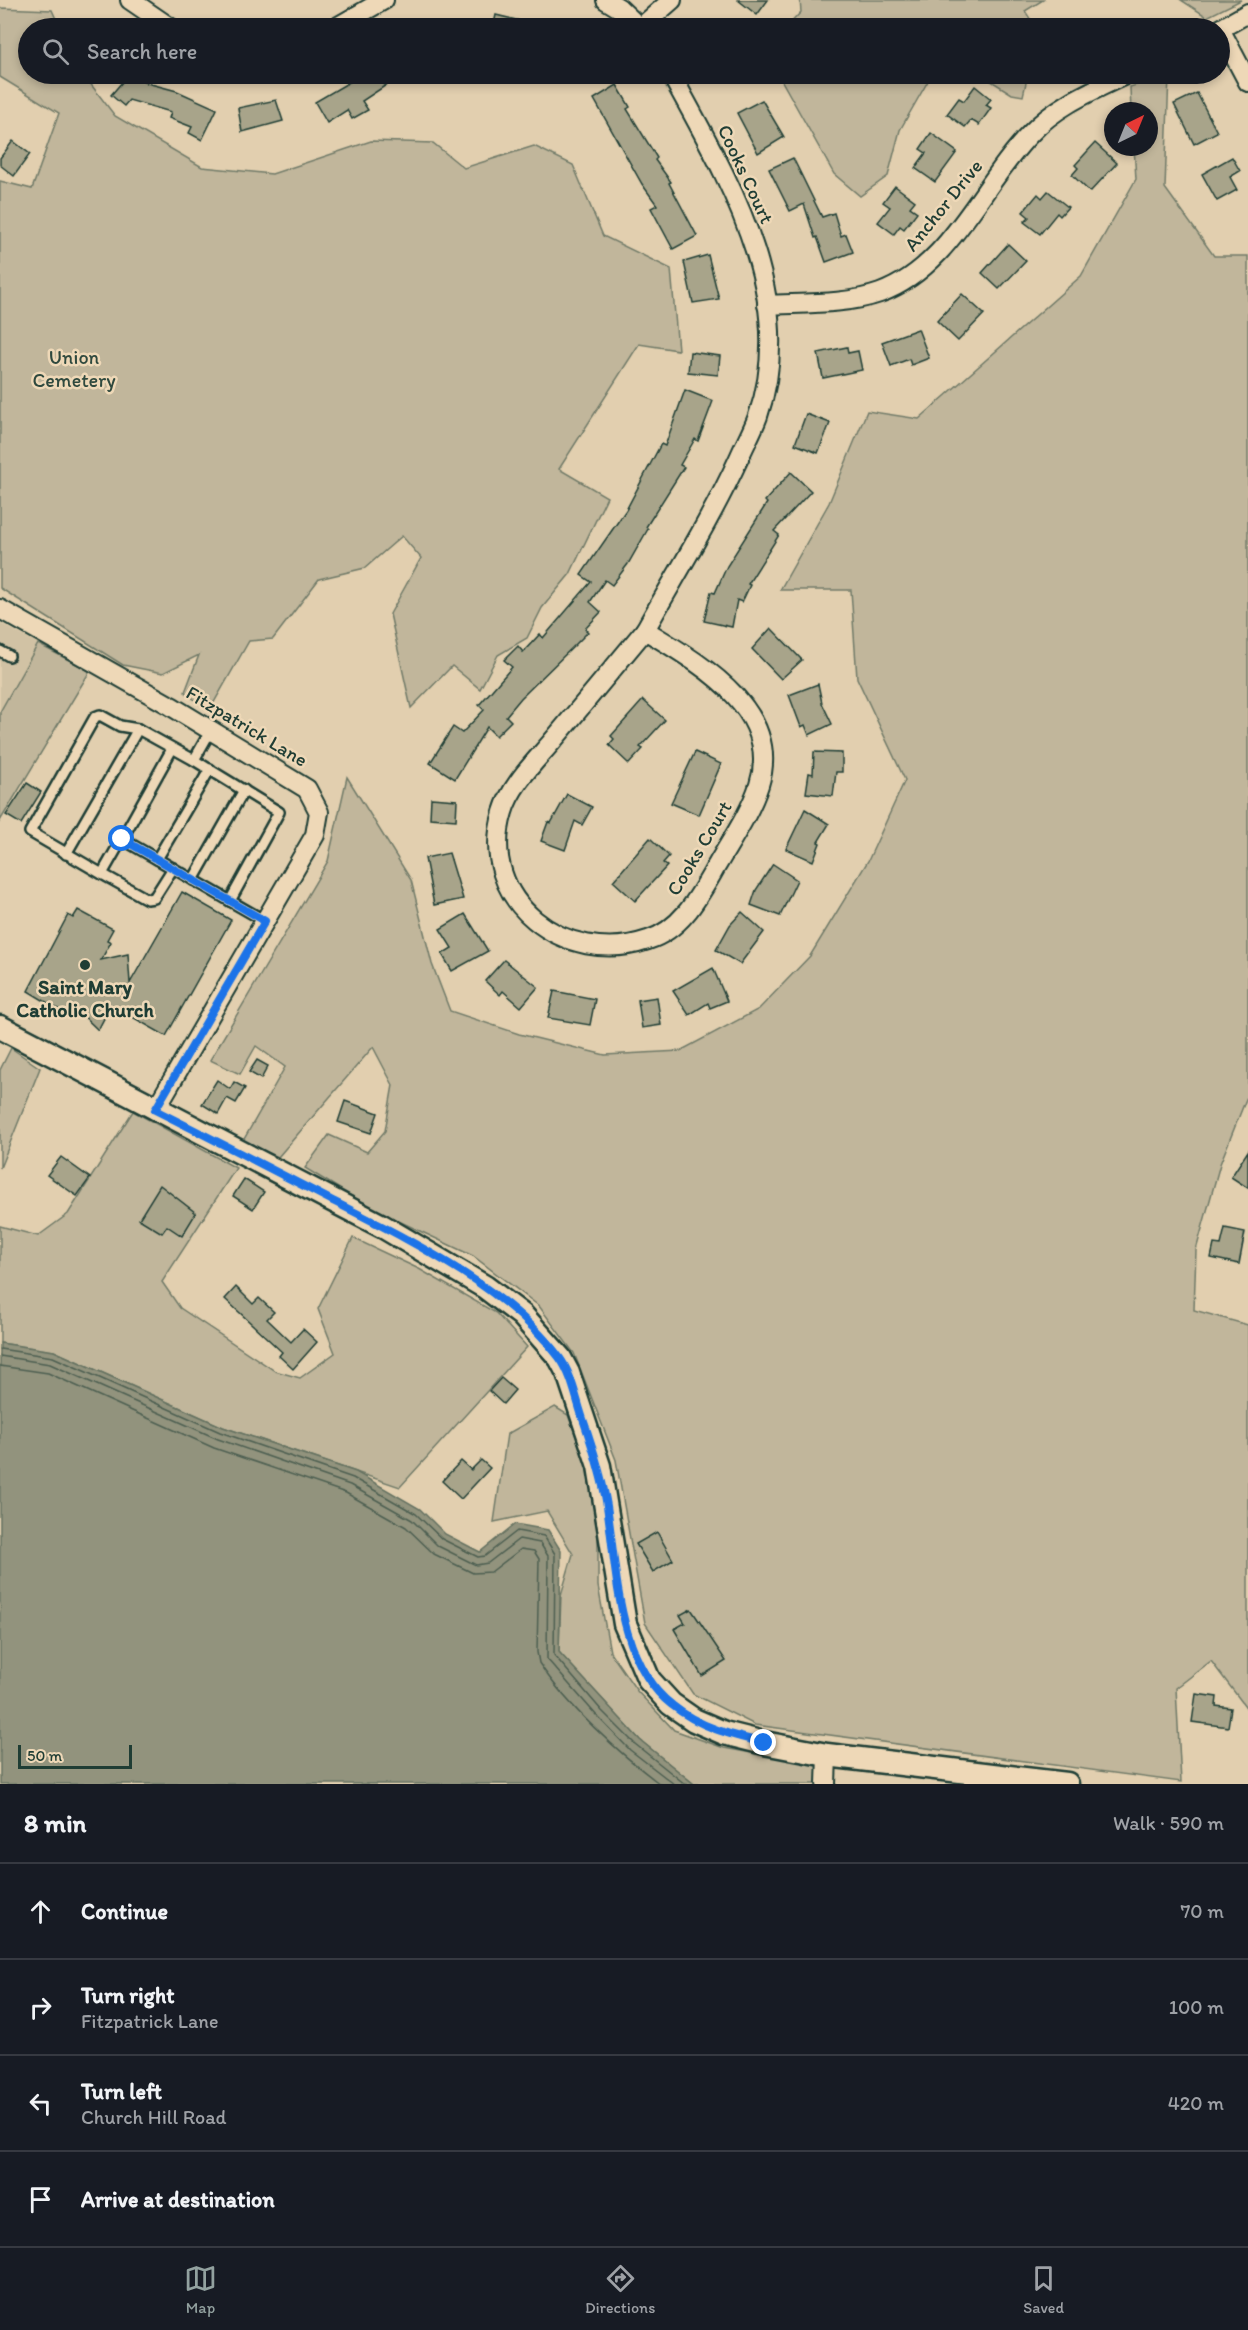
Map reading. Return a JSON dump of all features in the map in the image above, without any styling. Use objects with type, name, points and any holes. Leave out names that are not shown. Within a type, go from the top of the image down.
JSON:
[{"type":"street","points":[[130,0],[156,18]]},
{"type":"street","points":[[352,18],[384,0]]},
{"type":"street","points":[[606,0],[630,18]]},
{"type":"street","points":[[651,18],[672,0]]},
{"type":"street","points":[[1230,24],[1248,13]]},
{"type":"street","points":[[1230,49],[1248,82]]},
{"type":"street","name":"Cooks Court","points":[[645,630],[699,664],[739,698],[759,733],[762,750],[760,782],[753,802],[692,908],[670,928],[649,940],[623,945],[607,947],[567,941],[529,918],[508,886],[501,867],[499,844],[502,813],[520,780],[645,630],[725,487],[758,416],[768,370],[770,337],[767,305],[747,223],[729,181],[676,84]]},
{"type":"street","name":"Anchor Drive","points":[[767,305],[878,294],[898,285],[926,266],[944,246],[1016,149],[1033,131],[1081,96],[1106,84]]},
{"type":"street","name":"Fitzpatrick Lane","points":[[0,609],[211,730],[307,789],[319,812],[315,835],[155,1110]]},
{"type":"street","points":[[0,1027],[155,1110],[382,1226],[485,1287],[522,1315],[560,1358],[568,1373],[599,1466],[625,1624],[649,1680],[671,1704],[694,1720],[724,1733],[827,1755],[1067,1784]]},
{"type":"street","points":[[826,1784],[827,1755]]},
{"type":"lane","points":[[173,868],[157,894],[150,900],[30,832],[95,717],[100,715],[120,726],[138,729],[210,769],[279,812],[230,901]]},
{"type":"lane","points":[[66,854],[138,729]]},
{"type":"lane","points":[[194,760],[211,730]]},
{"type":"lane","points":[[102,874],[172,749]]},
{"type":"lane","points":[[157,859],[210,769]]},
{"type":"lane","points":[[193,880],[244,790]]},
{"type":"lane","points":[[122,839],[265,921]]},
{"type":"shaded area","points":[[0,623],[38,644],[0,712]]},
{"type":"green space","points":[[800,0],[1043,0],[1025,11],[1030,18],[795,18],[801,12]]},
{"type":"green space","points":[[1181,0],[1241,0],[1207,17]]},
{"type":"green space","name":"Union Cemetery","points":[[0,8],[52,10],[56,18],[18,18],[18,84],[91,84],[115,116],[202,167],[272,174],[371,141],[433,143],[464,168],[534,146],[573,165],[603,236],[671,269],[678,350],[639,344],[559,469],[607,497],[570,574],[542,608],[527,638],[498,655],[480,689],[452,666],[411,708],[390,614],[421,558],[402,536],[365,568],[319,579],[273,639],[249,641],[209,711],[185,692],[199,655],[163,673],[123,665],[0,588],[0,181],[32,189],[59,113],[0,77]]},
{"type":"green space","points":[[784,84],[926,84],[900,130],[888,176],[860,196],[834,174]]},
{"type":"green space","points":[[996,84],[1026,84],[1023,96],[1012,94]]},
{"type":"green space","points":[[1139,84],[1169,84],[1165,188],[1214,256],[1248,256],[1248,1094],[1220,1164],[1196,1250],[1194,1310],[1248,1325],[1248,1710],[1211,1661],[1176,1688],[1181,1782],[755,1725],[693,1694],[645,1623],[616,1460],[574,1353],[539,1306],[473,1256],[371,1208],[305,1168],[329,1135],[367,1152],[385,1131],[393,1085],[373,1047],[278,1157],[243,1141],[285,1067],[256,1046],[240,1074],[210,1060],[328,861],[347,777],[411,880],[432,964],[450,1011],[519,1034],[605,1055],[680,1051],[759,1009],[810,956],[868,861],[905,780],[857,678],[851,590],[780,590],[829,503],[867,411],[919,419],[1081,276],[1136,179],[1135,156],[1158,156],[1158,102],[1131,102],[1130,87]]},
{"type":"green space","points":[[38,644],[90,671],[0,821],[0,712]]},
{"type":"green space","points":[[11,1048],[40,1068],[0,1168],[0,1070]]},
{"type":"green space","points":[[133,1111],[236,1168],[162,1282],[180,1308],[275,1371],[300,1378],[335,1353],[318,1309],[353,1238],[419,1269],[496,1313],[527,1347],[400,1487],[223,1427],[54,1351],[0,1343],[0,1226],[38,1236],[68,1214]]},
{"type":"green space","points":[[555,1407],[568,1415],[585,1460],[598,1524],[598,1586],[610,1652],[637,1691],[674,1730],[724,1748],[819,1765],[818,1784],[694,1784],[640,1740],[559,1652],[561,1595],[573,1554],[547,1511],[494,1522],[507,1434]]},
{"type":"water","points":[[0,1343],[54,1351],[223,1427],[356,1472],[420,1509],[445,1534],[480,1552],[515,1524],[548,1530],[561,1551],[559,1652],[640,1740],[694,1784],[0,1784]]},
{"type":"building","points":[[738,0],[768,0],[757,15]]},
{"type":"building","points":[[120,84],[151,84],[177,91],[217,109],[202,140],[189,133],[192,127],[169,118],[171,112],[129,100],[124,106],[111,95]]},
{"type":"building","points":[[346,84],[388,84],[362,101],[368,110],[352,119],[347,110],[327,123],[315,102]]},
{"type":"building","points":[[617,85],[630,107],[627,109],[657,158],[655,160],[671,182],[669,183],[697,236],[673,249],[651,208],[657,205],[642,184],[594,99]]},
{"type":"building","points":[[975,86],[991,99],[986,105],[991,108],[979,125],[971,120],[965,127],[947,114],[959,98],[964,101]]},
{"type":"building","points":[[1197,93],[1217,132],[1194,144],[1174,104]]},
{"type":"building","points":[[276,100],[283,121],[242,132],[238,108]]},
{"type":"building","points":[[762,100],[784,137],[758,153],[737,113]]},
{"type":"building","points":[[931,133],[957,152],[935,182],[915,168],[926,153],[920,149]]},
{"type":"building","points":[[13,141],[30,154],[14,176],[0,165],[0,158]]},
{"type":"building","points":[[1095,143],[1104,151],[1104,156],[1109,156],[1117,163],[1090,192],[1072,175],[1078,168],[1075,165]]},
{"type":"building","points":[[1232,157],[1240,171],[1230,177],[1237,190],[1217,201],[1202,174]]},
{"type":"building","points":[[793,158],[822,217],[834,213],[841,236],[846,234],[853,252],[826,262],[804,204],[790,211],[769,169]]},
{"type":"building","points":[[895,186],[915,201],[910,207],[917,212],[904,229],[900,226],[894,234],[878,222],[890,207],[883,202]]},
{"type":"building","points":[[1048,191],[1068,207],[1060,216],[1057,213],[1040,234],[1024,222],[1029,217],[1023,212],[1038,194],[1042,198]]},
{"type":"building","points":[[1008,244],[1026,261],[999,289],[982,273]]},
{"type":"building","points":[[708,255],[719,299],[693,303],[684,262]]},
{"type":"building","points":[[962,294],[984,314],[958,341],[937,321]]},
{"type":"building","points":[[918,329],[929,358],[911,365],[909,359],[891,366],[882,342]]},
{"type":"building","points":[[847,347],[848,353],[858,351],[862,370],[823,378],[818,353]]},
{"type":"building","points":[[690,352],[720,356],[718,375],[688,372]]},
{"type":"building","points":[[685,390],[713,401],[698,441],[695,439],[680,465],[684,467],[646,527],[648,529],[628,564],[612,585],[605,580],[590,602],[601,612],[585,629],[588,632],[521,698],[506,716],[511,721],[496,736],[487,727],[455,779],[430,763],[453,727],[462,733],[484,710],[479,705],[512,667],[504,660],[518,646],[523,652],[540,634],[543,638],[591,582],[581,575],[626,510],[661,444],[665,446]]},
{"type":"building","points":[[806,414],[830,423],[818,453],[795,444]]},
{"type":"building","points":[[791,472],[811,491],[774,531],[779,535],[748,584],[750,585],[742,602],[737,600],[732,627],[704,621],[711,592],[715,593],[727,566],[767,503],[765,501]]},
{"type":"building","points":[[771,628],[802,660],[781,679],[752,649]]},
{"type":"building","points":[[818,684],[822,703],[832,724],[809,735],[805,725],[801,727],[789,695]]},
{"type":"building","points":[[643,700],[665,720],[640,747],[643,749],[629,764],[609,745],[614,739],[611,736]]},
{"type":"building","points":[[695,752],[721,764],[699,815],[671,803]]},
{"type":"building","points":[[814,752],[842,753],[842,772],[836,772],[833,796],[806,793],[809,773],[813,774]]},
{"type":"building","points":[[27,783],[41,792],[21,824],[6,815]]},
{"type":"building","points":[[567,794],[592,807],[582,825],[575,821],[565,850],[541,841],[548,822],[551,823]]},
{"type":"building","points":[[431,798],[457,800],[456,820],[430,818]]},
{"type":"building","points":[[805,809],[829,824],[818,842],[820,843],[813,861],[786,849]]},
{"type":"building","points":[[650,838],[669,856],[663,863],[667,866],[635,901],[613,881]]},
{"type":"building","points":[[449,853],[463,899],[434,905],[425,858]]},
{"type":"building","points":[[773,864],[797,880],[780,916],[751,905],[756,890]]},
{"type":"building","points":[[182,892],[231,920],[166,1036],[111,1005],[98,1030],[72,1005],[66,1014],[28,991],[68,915],[73,918],[78,910],[113,929],[107,940],[111,942],[101,960],[128,954],[130,983]]},
{"type":"building","points":[[742,912],[764,932],[740,964],[716,950],[730,925]]},
{"type":"building","points":[[465,914],[488,951],[452,971],[442,954],[452,948],[440,929]]},
{"type":"building","points":[[504,960],[538,987],[521,1007],[503,991],[500,995],[485,981]]},
{"type":"building","points":[[713,968],[727,1001],[710,1008],[708,1003],[689,1015],[673,991]]},
{"type":"building","points":[[554,991],[595,999],[590,1025],[548,1018]]},
{"type":"building","points":[[657,997],[661,1025],[642,1028],[638,1000]]},
{"type":"building","points":[[257,1060],[268,1066],[261,1079],[249,1072]]},
{"type":"building","points":[[217,1080],[230,1089],[234,1082],[245,1088],[236,1103],[227,1098],[218,1114],[202,1104]]},
{"type":"building","points":[[345,1101],[378,1113],[371,1133],[338,1122]]},
{"type":"building","points":[[1248,1151],[1248,1188],[1231,1177]]},
{"type":"building","points":[[61,1157],[90,1178],[77,1196],[47,1175]]},
{"type":"building","points":[[244,1179],[264,1192],[253,1209],[233,1196]]},
{"type":"building","points":[[160,1185],[196,1213],[182,1236],[167,1226],[162,1233],[139,1219]]},
{"type":"building","points":[[1225,1228],[1245,1232],[1239,1264],[1211,1258],[1214,1244],[1221,1245]]},
{"type":"building","points":[[236,1287],[253,1304],[259,1298],[274,1312],[267,1319],[291,1342],[303,1329],[317,1342],[293,1369],[279,1356],[282,1352],[225,1299]]},
{"type":"building","points":[[501,1378],[515,1390],[503,1404],[489,1391]]},
{"type":"building","points":[[481,1460],[490,1468],[461,1499],[442,1481],[461,1461],[471,1470]]},
{"type":"building","points":[[657,1532],[673,1560],[653,1572],[636,1544]]},
{"type":"building","points":[[691,1609],[726,1661],[702,1676],[674,1629],[685,1623],[680,1615]]},
{"type":"building","points":[[1196,1694],[1217,1697],[1216,1706],[1231,1708],[1228,1727],[1192,1722]]},
{"type":"place","name":"Saint Mary Catholic Church","points":[[85,965]]},
{"type":"route","points":[[122,839],[265,921],[155,1110],[382,1226],[485,1287],[522,1315],[560,1358],[568,1373],[599,1466],[625,1624],[636,1655],[649,1680],[671,1704],[694,1720],[724,1733],[764,1743]]}]
